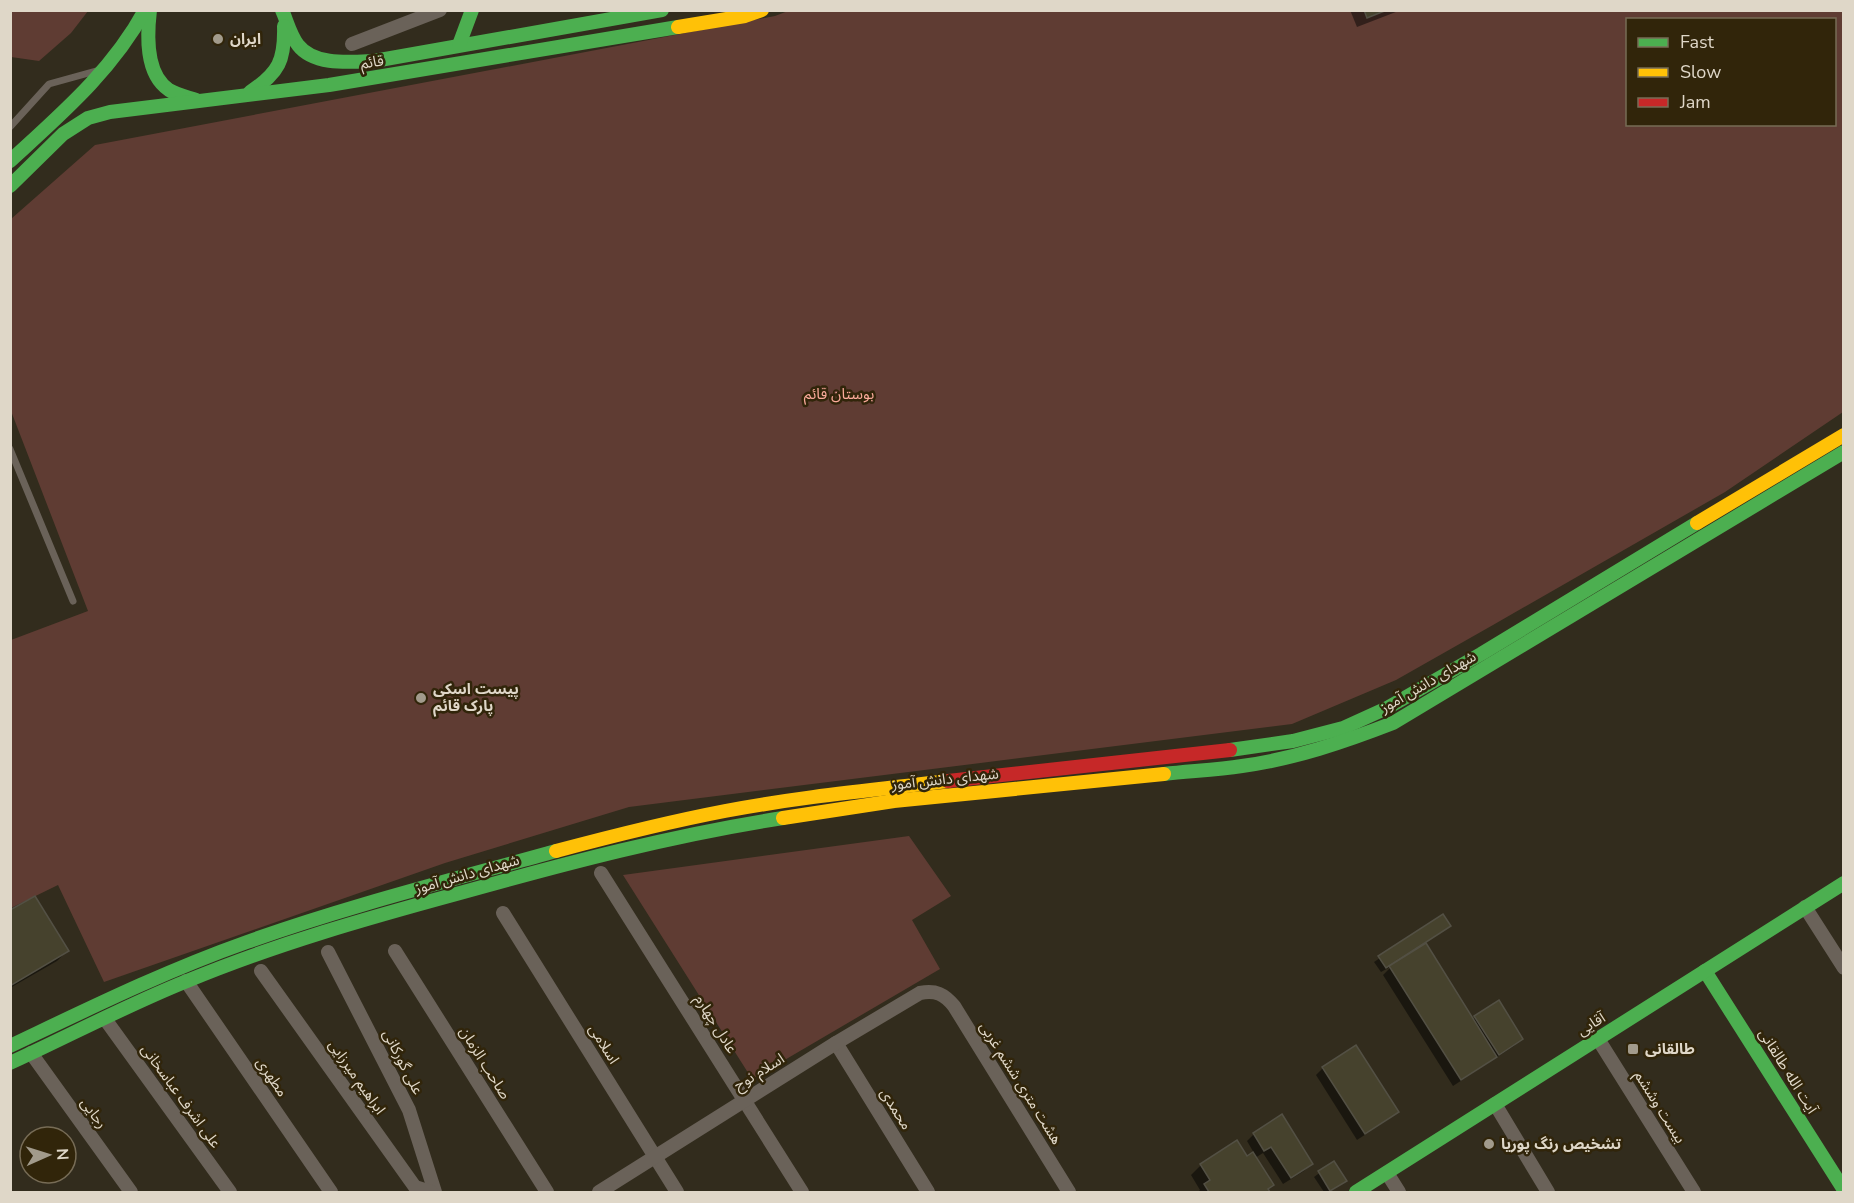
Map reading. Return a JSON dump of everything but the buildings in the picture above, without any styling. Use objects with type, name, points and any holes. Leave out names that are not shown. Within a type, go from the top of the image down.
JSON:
[{"type":"main road","points":[[10,161],[104,69],[122,48],[145,10]]},
{"type":"main road","points":[[150,10],[148,43],[155,74],[167,90],[199,101]]},
{"type":"main road","points":[[459,45],[472,10]]},
{"type":"main road","name":"قائم","points":[[283,13],[299,47],[315,57],[334,61],[374,61],[662,10]]},
{"type":"main road","name":"قائم","points":[[10,186],[63,134],[88,118],[110,112],[329,85],[745,16],[762,10]]},
{"type":"main road","points":[[246,95],[268,81],[280,67],[285,49],[283,13]]},
{"type":"main road","points":[[10,1046],[158,976],[184,974],[247,942],[455,878],[621,834],[726,811],[813,797],[1244,749],[1293,741],[1343,728],[1387,708],[1483,653],[1844,435]]},
{"type":"main road","name":"شهدای دانش آموز","points":[[10,1063],[105,1019],[184,974],[252,956],[377,916],[596,855],[717,828],[894,801],[1243,766],[1305,753],[1348,740],[1393,723],[1844,452]]},
{"type":"main road","name":"آقایی","points":[[1356,1192],[1844,883]]},
{"type":"main road","name":"آیت الله طالقانی","points":[[1705,971],[1844,1190]]},
{"type":"street","points":[[352,44],[440,10]]},
{"type":"street","name":"عادل چهارم","points":[[601,873],[802,1192]]},
{"type":"street","points":[[1805,907],[1844,968]]},
{"type":"street","name":"اسلامی","points":[[503,913],[677,1192]]},
{"type":"street","name":"صاحب الزمان","points":[[395,951],[547,1192]]},
{"type":"street","name":"علی گورکانی","points":[[328,952],[409,1110],[433,1192]]},
{"type":"street","name":"ابراهیم میرزایی","points":[[261,971],[415,1187],[433,1192]]},
{"type":"street","name":"مطهری","points":[[184,974],[331,1192]]},
{"type":"street","name":"اسلام نوح","points":[[599,1192],[920,993],[930,991],[941,993]]},
{"type":"street","name":"هشت متری ششم غربی","points":[[941,993],[954,1006],[1069,1192]]},
{"type":"street","name":"علی اشرف عباسخانی","points":[[105,1019],[230,1192]]},
{"type":"street","name":"بیست وششم","points":[[1598,1039],[1694,1192]]},
{"type":"street","name":"محمدی","points":[[836,1044],[928,1192]]},
{"type":"street","name":"رجایی","points":[[31,1053],[131,1192]]},
{"type":"street","points":[[1495,1104],[1548,1192]]},
{"type":"street","points":[[1387,1173],[1399,1192]]},
{"type":"lane","points":[[10,116],[13,124],[49,84],[104,69]]},
{"type":"lane","points":[[10,449],[73,600]]},
{"type":"green space","points":[[11,10],[88,11],[71,33],[39,61],[11,57]]},
{"type":"green space","name":"بوستان قائم","points":[[788,11],[1843,11],[1843,412],[1725,492],[1396,680],[1292,724],[629,807],[445,863],[104,982],[58,885],[11,908],[11,640],[88,611],[11,411],[11,219],[95,145],[775,16]]},
{"type":"green space","points":[[909,836],[951,896],[912,920],[940,969],[752,1079],[623,875]]},
{"type":"traffic: fast","points":[[10,161],[66,109],[101,72],[132,32],[145,10]]},
{"type":"traffic: fast","points":[[150,10],[148,42],[155,74],[169,90],[196,100]]},
{"type":"traffic: fast","points":[[282,10],[293,37],[305,52],[323,60],[344,62],[374,61],[662,10]]},
{"type":"traffic: fast","points":[[459,45],[472,10]]},
{"type":"traffic: fast","points":[[250,92],[268,78],[278,65],[283,48],[284,26]]},
{"type":"traffic: fast","points":[[10,186],[63,134],[88,118],[110,112],[329,85],[678,27]]},
{"type":"traffic: fast","points":[[1164,774],[1281,759],[1337,743],[1393,723],[1844,452]]},
{"type":"traffic: fast","points":[[1230,750],[1293,741],[1343,728],[1387,708],[1481,654],[1697,523]]},
{"type":"traffic: fast","points":[[10,1063],[165,990],[254,955],[322,932],[580,861],[661,841],[783,818]]},
{"type":"traffic: fast","points":[[10,1046],[98,1004],[216,953],[362,905],[556,851]]},
{"type":"traffic: fast","points":[[1356,1192],[1844,883]]},
{"type":"traffic: fast","points":[[1705,971],[1844,1190]]},
{"type":"traffic: slow","points":[[678,27],[745,16],[762,10]]},
{"type":"traffic: slow","points":[[1697,523],[1844,435]]},
{"type":"traffic: slow","points":[[783,818],[894,801],[1164,774]]},
{"type":"traffic: slow","points":[[556,851],[725,811],[808,798],[948,781]]},
{"type":"traffic: jam","points":[[948,781],[1230,750]]},
{"type":"place","name":"ایران","points":[[218,39]]},
{"type":"place","name":"پیست اسکی پارک قائم","points":[[421,698]]},
{"type":"place","name":"طالقانی","points":[[1633,1049]]},
{"type":"place","name":"تشخیص رنگ پوریا","points":[[1489,1144]]}]
